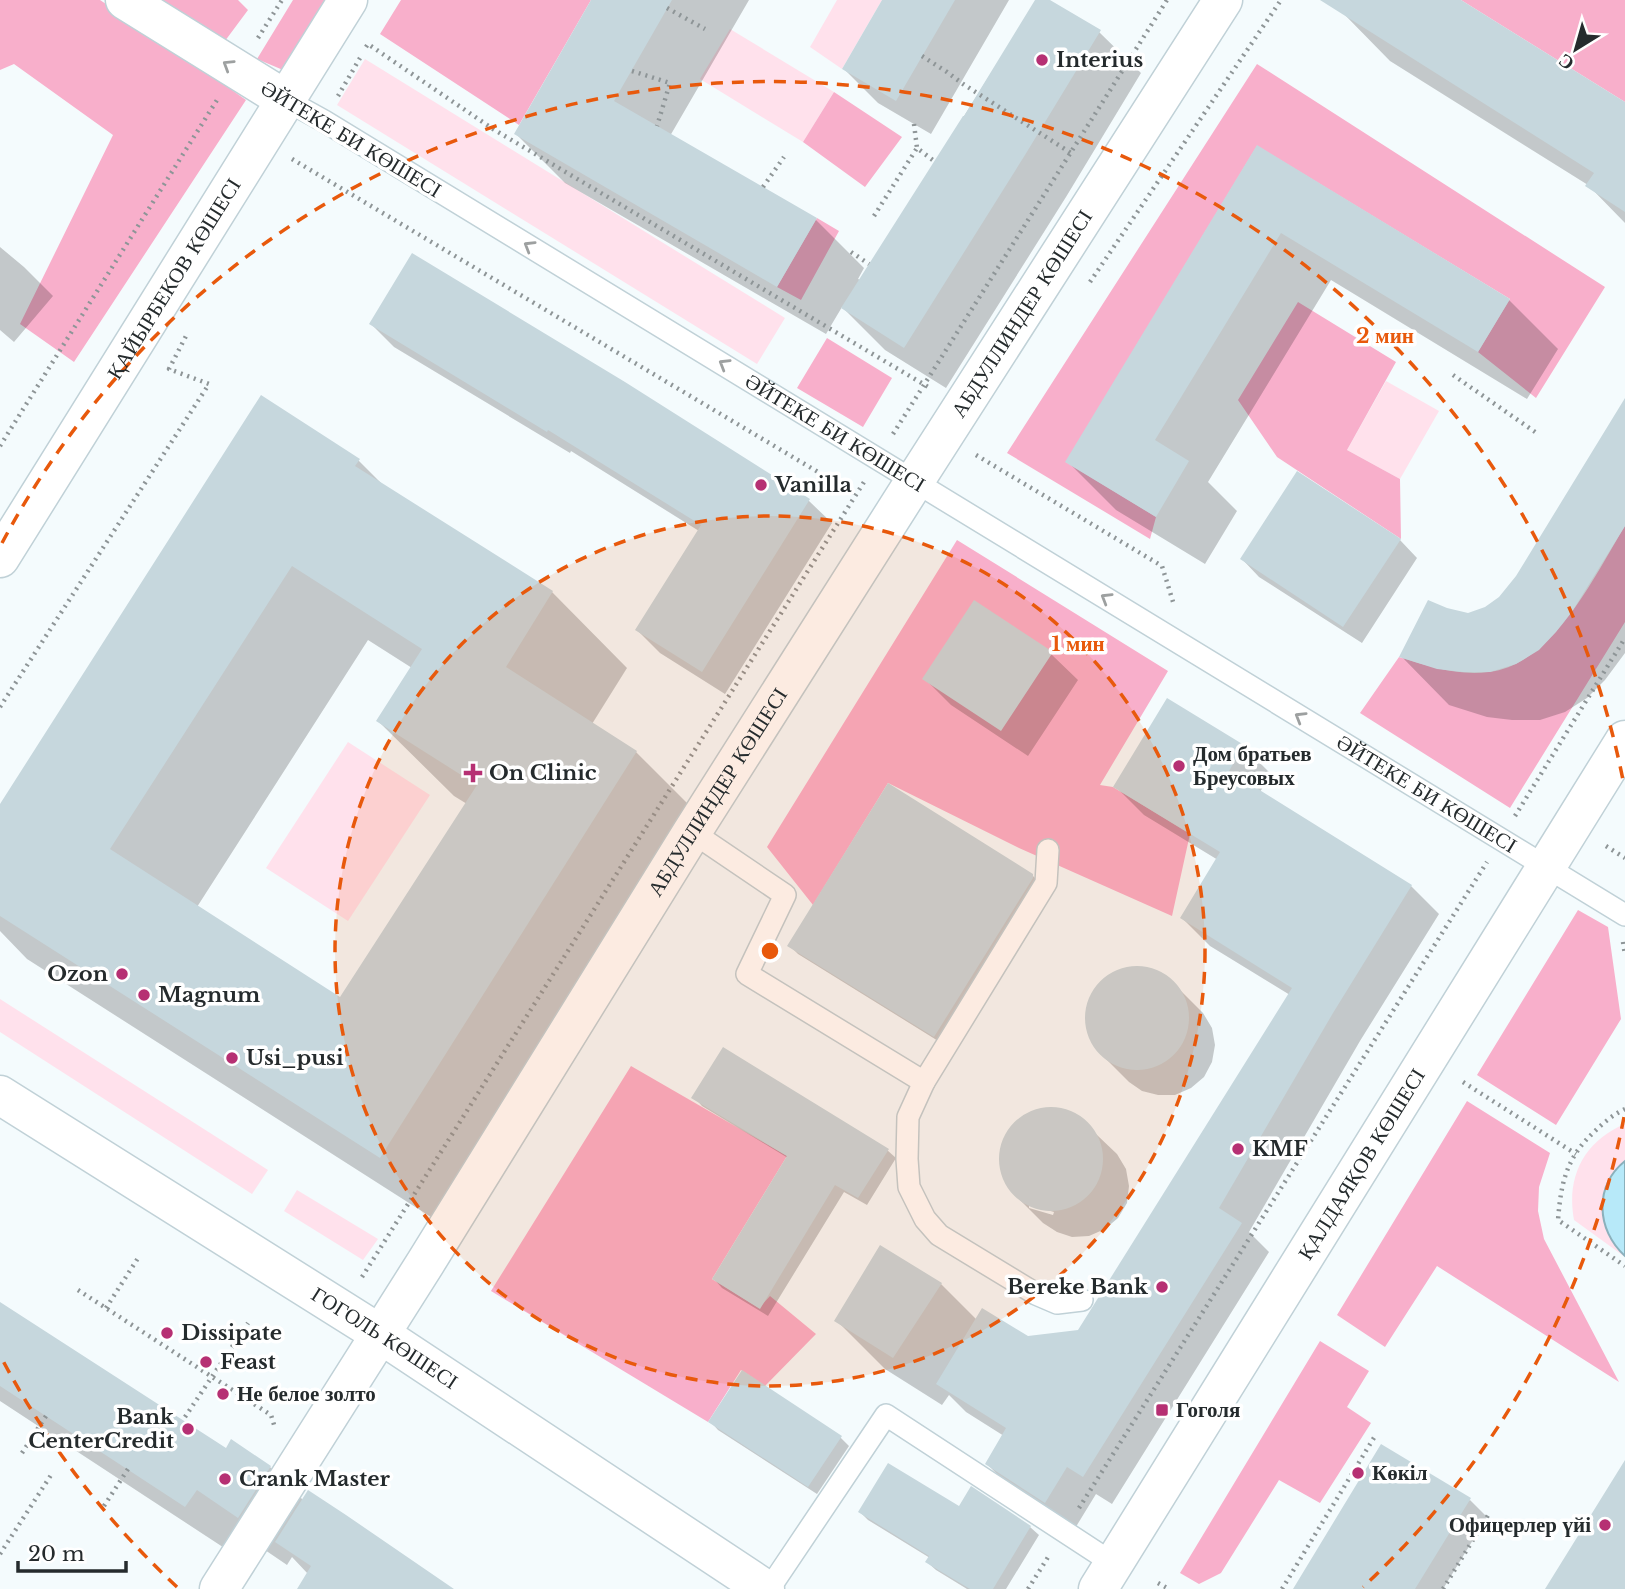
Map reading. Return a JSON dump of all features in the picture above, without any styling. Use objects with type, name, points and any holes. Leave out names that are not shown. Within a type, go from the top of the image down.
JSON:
[{"type":"street","name":"ӘЙТЕКЕ БИ КӨШЕСІ","points":[[125,0],[286,100]]},
{"type":"street","name":"ҚАЙЫРБЕКОВ КӨШЕСІ","points":[[0,558],[348,0]]},
{"type":"street","name":"АБДУЛЛИНДЕР КӨШЕСІ","points":[[219,1589],[426,1262],[692,832],[1223,0]]},
{"type":"street","name":"ҚАЛДАЯҚОВ КӨШЕСІ","points":[[1106,1577],[1625,740]]},
{"type":"street","name":"ГОГОЛЬ КӨШЕСІ","points":[[0,1096],[380,1334],[767,1589]]},
{"type":"lane","name":"ӘЙТЕКЕ БИ КӨШЕСІ","points":[[286,100],[1625,915]]},
{"type":"lane","points":[[692,832],[785,895],[747,974],[924,1082]]},
{"type":"lane","points":[[1048,850],[1046,883],[924,1082],[908,1117],[909,1187],[925,1219],[939,1235],[1036,1294],[1057,1303],[1082,1300]]},
{"type":"lane","points":[[767,1589],[886,1415],[1064,1531],[1106,1577]]},
{"type":"path","points":[[254,44],[282,0]]},
{"type":"path","points":[[888,442],[1167,0]]},
{"type":"path","points":[[1085,290],[1281,0]]},
{"type":"path","points":[[667,8],[705,29]]},
{"type":"path","points":[[855,494],[292,159],[324,121],[368,44],[493,129],[925,385]]},
{"type":"path","points":[[922,57],[1071,153]]},
{"type":"path","points":[[632,71],[670,83],[657,126]]},
{"type":"path","points":[[0,446],[223,91]]},
{"type":"path","points":[[874,216],[917,148],[914,124]]},
{"type":"path","points":[[917,148],[934,161]]},
{"type":"path","points":[[763,187],[784,157]]},
{"type":"path","points":[[851,252],[869,264]]},
{"type":"path","points":[[0,707],[209,384],[169,369],[191,328]]},
{"type":"path","points":[[1453,375],[1538,434]]},
{"type":"path","points":[[981,445],[975,454],[1162,566],[1177,612]]},
{"type":"path","points":[[362,1277],[865,479]]},
{"type":"path","points":[[1509,826],[1625,638]]},
{"type":"path","points":[[1606,846],[1625,858]]},
{"type":"path","points":[[1028,1589],[1488,859]]},
{"type":"path","points":[[1463,1082],[1576,1154]]},
{"type":"path","points":[[1625,1109],[1581,1144],[1568,1166],[1560,1191],[1558,1220],[1625,1266]]},
{"type":"path","points":[[106,1308],[140,1255]]},
{"type":"path","points":[[78,1290],[271,1416]]},
{"type":"path","points":[[185,1417],[248,1323]]},
{"type":"path","points":[[22,1453],[46,1416]]},
{"type":"path","points":[[1282,1589],[1375,1436]]},
{"type":"path","points":[[104,1506],[128,1469]]},
{"type":"path","points":[[0,1554],[53,1472]]},
{"type":"path","points":[[1443,1589],[1490,1512]]},
{"type":"path","points":[[1158,1583],[1169,1589]]},
{"type":"shaded area","points":[[0,0],[100,0],[246,100],[74,362],[20,324],[113,135],[14,64],[0,70]]},
{"type":"shaded area","points":[[141,0],[238,0],[248,10],[219,49]]},
{"type":"shaded area","points":[[293,0],[326,0],[283,70],[257,59]]},
{"type":"shaded area","points":[[401,0],[591,0],[519,125],[380,34]]},
{"type":"shaded area","points":[[837,0],[882,0],[842,69],[810,47]]},
{"type":"shaded area","points":[[1461,0],[1625,0],[1625,102]]},
{"type":"shaded area","points":[[730,29],[834,92],[803,142],[700,79]]},
{"type":"shaded area","points":[[365,59],[785,318],[757,364],[337,105]]},
{"type":"shaded area","points":[[1257,64],[1605,287],[1536,398],[1478,352],[1510,299],[1257,146],[1066,462],[1156,517],[1150,539],[1007,453]]},
{"type":"shaded area","points":[[834,92],[902,137],[865,187],[803,142]]},
{"type":"shaded area","points":[[817,218],[839,231],[801,300],[777,287]]},
{"type":"shaded area","points":[[1298,302],[1396,362],[1347,450],[1400,479],[1401,539],[1277,457],[1238,400]]},
{"type":"shaded area","points":[[827,338],[892,378],[863,427],[797,388]]},
{"type":"shaded area","points":[[1386,381],[1439,411],[1400,479],[1347,450]]},
{"type":"shaded area","points":[[1625,526],[1625,622],[1510,808],[1360,713],[1399,657],[1443,669],[1477,673],[1512,665],[1533,653],[1570,615]]},
{"type":"shaded area","points":[[957,540],[1168,671],[1100,785],[1113,787],[1190,834],[1172,916],[1019,848],[888,783],[813,905],[767,847]]},
{"type":"shaded area","points":[[348,742],[430,795],[348,921],[266,868]]},
{"type":"shaded area","points":[[1578,910],[1608,927],[1621,1019],[1556,1125],[1477,1075]]},
{"type":"shaded area","points":[[0,999],[268,1170],[252,1194],[0,1032]]},
{"type":"shaded area","points":[[631,1066],[787,1156],[712,1279],[759,1308],[770,1296],[816,1334],[765,1386],[741,1370],[708,1422],[491,1291]]},
{"type":"shaded area","points":[[1467,1101],[1550,1153],[1539,1187],[1538,1211],[1544,1239],[1619,1382],[1437,1266],[1385,1347],[1337,1315]]},
{"type":"shaded area","points":[[1625,1124],[1625,1161],[1617,1167],[1616,1248],[1625,1257],[1574,1220],[1572,1204],[1576,1175],[1581,1162],[1599,1140]]},
{"type":"shaded area","points":[[297,1190],[378,1239],[363,1260],[284,1211]]},
{"type":"shaded area","points":[[1320,1341],[1369,1371],[1347,1407],[1371,1423],[1320,1503],[1279,1480],[1221,1573],[1199,1584],[1180,1573]]},
{"type":"water","points":[[1625,1161],[1625,1256],[1608,1234],[1602,1208],[1608,1183]]},
{"type":"building","points":[[591,0],[672,0],[614,101],[817,218],[777,287],[514,134]]},
{"type":"building","points":[[882,0],[955,0],[896,101],[842,69]]},
{"type":"building","points":[[1035,0],[1050,0],[1101,30],[904,348],[841,308]]},
{"type":"building","points":[[1320,0],[1461,0],[1625,102],[1625,212],[1585,186],[1594,173]]},
{"type":"building","points":[[1257,145],[1510,299],[1478,352],[1281,233],[1155,440],[1189,461],[1156,517],[1065,462]]},
{"type":"building","points":[[412,253],[625,382],[810,499],[702,672],[635,630],[701,525],[369,324]]},
{"type":"building","points":[[261,395],[360,459],[355,466],[553,591],[506,667],[637,751],[380,1158],[0,916],[0,804]],"holes":[[[292,566],[422,649],[376,721],[477,785],[340,997],[110,849]]]},
{"type":"building","points":[[1625,398],[1625,526],[1573,610],[1556,632],[1539,650],[1516,664],[1490,672],[1437,669],[1399,657],[1428,600],[1468,613],[1485,607],[1499,597],[1516,576]]},
{"type":"building","points":[[1297,471],[1401,539],[1343,627],[1240,559]]},
{"type":"building","points":[[974,600],[1053,652],[1001,731],[922,679]]},
{"type":"building","points":[[1167,698],[1244,745],[1229,771],[1412,885],[1333,1013],[1219,1208],[1242,1223],[1083,1477],[1067,1467],[1045,1503],[985,1464],[1006,1428],[936,1384],[982,1308],[1028,1336],[1078,1330],[1292,988],[1180,918],[1220,852],[1113,787]]},
{"type":"building","points":[[888,783],[1033,874],[934,1037],[787,946]]},
{"type":"building","points":[[1137,966],[1157,970],[1174,981],[1185,998],[1189,1018],[1185,1038],[1174,1055],[1157,1066],[1137,1070],[1117,1066],[1100,1055],[1089,1038],[1085,1018],[1089,998],[1100,981],[1117,970]]},
{"type":"building","points":[[723,1047],[889,1149],[858,1198],[835,1185],[760,1309],[712,1279],[787,1156],[691,1098]]},
{"type":"building","points":[[1051,1107],[1071,1111],[1088,1122],[1099,1139],[1103,1159],[1099,1179],[1088,1196],[1071,1207],[1051,1211],[1031,1207],[1014,1196],[1003,1179],[999,1159],[1003,1139],[1014,1122],[1031,1111]]},
{"type":"building","points":[[880,1245],[942,1283],[893,1358],[834,1321]]},
{"type":"building","points":[[0,1302],[226,1448],[231,1439],[271,1466],[238,1518],[197,1490],[185,1507],[0,1386]]},
{"type":"building","points":[[742,1370],[842,1436],[808,1487],[708,1422]]},
{"type":"building","points":[[1381,1444],[1471,1498],[1415,1589],[1293,1589]]},
{"type":"building","name":"Офицерлер үйі","points":[[1625,1460],[1625,1589],[1545,1589]]},
{"type":"building","points":[[888,1463],[959,1506],[971,1486],[1031,1526],[993,1589],[970,1589],[925,1562],[929,1556],[858,1512]]},
{"type":"building","points":[[308,1490],[454,1589],[297,1589],[311,1566],[275,1542]]},
{"type":"place","name":"Interius","points":[[1042,60]]},
{"type":"place","name":"Vanilla","points":[[761,485]]},
{"type":"place","name":"Дом братьев Бреусовых","points":[[1179,766]]},
{"type":"place","name":"On Clinic","points":[[473,773]]},
{"type":"place","name":"Ozon","points":[[122,974]]},
{"type":"place","name":"Magnum","points":[[144,995]]},
{"type":"place","name":"Usi_pusi","points":[[232,1058]]},
{"type":"place","name":"KMF","points":[[1238,1149]]},
{"type":"place","name":"Bereke Bank","points":[[1162,1287]]},
{"type":"place","name":"Dissipate","points":[[167,1333]]},
{"type":"place","name":"Feast","points":[[206,1362]]},
{"type":"place","name":"Не белое золто","points":[[223,1394]]},
{"type":"place","name":"Гоголя","points":[[1162,1410]]},
{"type":"place","name":"Bank CenterCredit","points":[[188,1429]]},
{"type":"place","name":"Көкіл","points":[[1358,1473]]},
{"type":"place","name":"Crank Master","points":[[225,1479]]},
{"type":"place","name":"Офицерлер үйі","points":[[1605,1525]]}]
